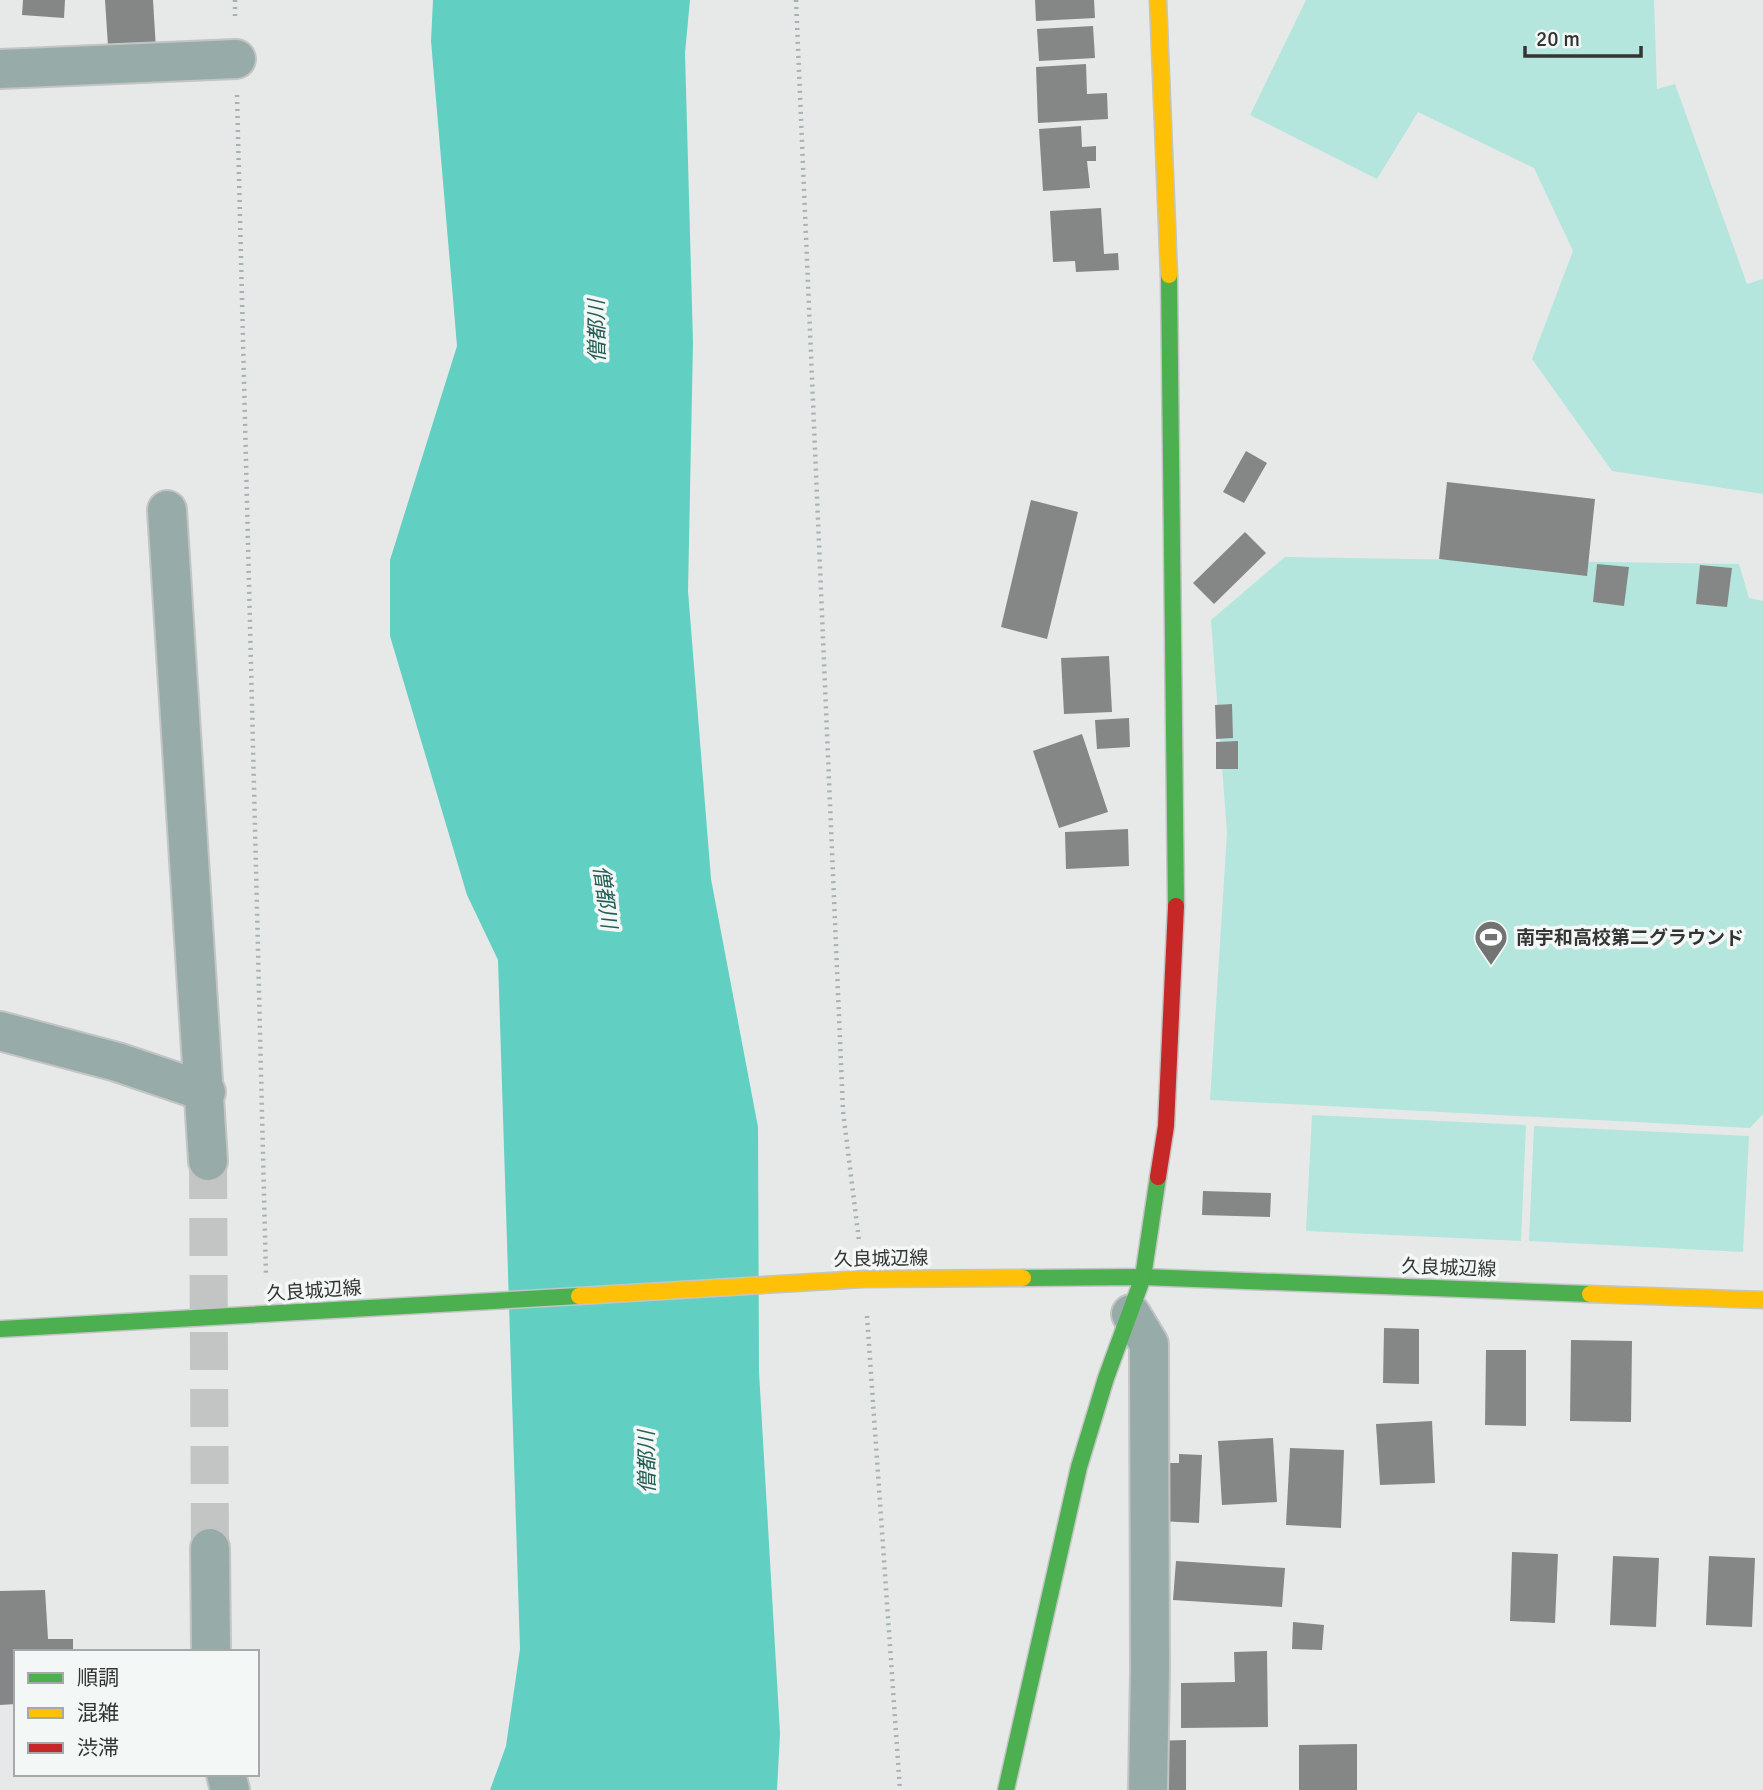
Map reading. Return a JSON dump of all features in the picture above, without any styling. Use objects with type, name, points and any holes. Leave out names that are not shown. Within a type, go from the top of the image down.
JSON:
[{"type":"street","points":[[1006,1790],[1079,1467],[1105,1378],[1143,1276],[1166,1126],[1176,947],[1170,299],[1158,0]]},
{"type":"street","points":[[0,69],[236,59]]},
{"type":"street","points":[[167,510],[206,1092],[208,1161]]},
{"type":"street","points":[[0,1031],[117,1062],[206,1092]]},
{"type":"street","name":"久良城辺線","points":[[0,1329],[833,1279],[1143,1276],[1763,1300]]},
{"type":"street","points":[[1131,1314],[1149,1344],[1148,1790]]},
{"type":"street","points":[[209,1548],[211,1650]]},
{"type":"path","points":[[235,0],[267,1314]]},
{"type":"path","points":[[796,0],[843,1111],[864,1279],[900,1790]]},
{"type":"shaded area","points":[[1306,0],[1654,0],[1657,89],[1675,84],[1747,284],[1763,279],[1763,494],[1612,471],[1532,359],[1573,251],[1534,168],[1418,112],[1377,179],[1250,115]]},
{"type":"shaded area","name":"南宇和高校第二グラウンド","points":[[1285,557],[1739,564],[1749,598],[1763,601],[1763,1114],[1750,1128],[1210,1100],[1227,833],[1211,620]]},
{"type":"shaded area","points":[[1312,1115],[1526,1125],[1521,1241],[1306,1231]]},
{"type":"shaded area","points":[[1534,1126],[1749,1136],[1743,1252],[1529,1241]]},
{"type":"water","name":"僧都川","points":[[433,0],[690,0],[685,53],[693,343],[688,591],[711,879],[758,1127],[759,1372],[780,1733],[777,1790],[490,1790],[506,1746],[520,1649],[498,960],[467,895],[390,636],[390,560],[457,346],[431,41]]},
{"type":"building","points":[[23,0],[65,0],[64,18],[22,15]]},
{"type":"building","points":[[105,0],[153,0],[156,50],[108,46]]},
{"type":"building","points":[[1035,0],[1094,0],[1095,18],[1036,21]]},
{"type":"building","points":[[1093,26],[1095,58],[1039,61],[1037,29]]},
{"type":"building","points":[[1086,64],[1087,94],[1107,93],[1108,119],[1038,123],[1036,67]]},
{"type":"building","points":[[1081,126],[1082,147],[1096,146],[1096,161],[1087,161],[1090,188],[1043,191],[1039,129]]},
{"type":"building","points":[[1101,208],[1104,254],[1118,253],[1119,270],[1076,272],[1075,261],[1053,262],[1050,211]]},
{"type":"building","points":[[1246,451],[1267,463],[1244,503],[1223,492]]},
{"type":"building","points":[[1447,482],[1595,499],[1587,576],[1439,559]]},
{"type":"building","points":[[1031,500],[1078,512],[1047,639],[1001,627]]},
{"type":"building","points":[[1245,532],[1266,553],[1214,604],[1193,583]]},
{"type":"building","points":[[1597,564],[1629,567],[1624,606],[1593,602]]},
{"type":"building","points":[[1700,565],[1732,568],[1727,607],[1696,604]]},
{"type":"building","points":[[1109,656],[1112,712],[1064,714],[1061,658]]},
{"type":"building","points":[[1232,704],[1233,738],[1216,739],[1215,705]]},
{"type":"building","points":[[1129,718],[1130,747],[1097,749],[1095,720]]},
{"type":"building","points":[[1082,734],[1108,812],[1059,828],[1033,751]]},
{"type":"building","points":[[1238,741],[1238,769],[1216,769],[1216,742]]},
{"type":"building","points":[[1128,829],[1129,866],[1066,869],[1065,832]]},
{"type":"building","points":[[1203,1191],[1271,1193],[1270,1217],[1202,1215]]},
{"type":"building","points":[[1384,1328],[1419,1329],[1419,1384],[1383,1383]]},
{"type":"building","points":[[1571,1340],[1632,1341],[1631,1422],[1570,1421]]},
{"type":"building","points":[[1486,1350],[1526,1350],[1526,1426],[1485,1425]]},
{"type":"building","points":[[1432,1421],[1435,1483],[1380,1485],[1376,1424]]},
{"type":"building","points":[[1273,1438],[1277,1502],[1222,1505],[1218,1441]]},
{"type":"building","points":[[1290,1448],[1344,1450],[1341,1528],[1286,1525]]},
{"type":"building","points":[[1179,1454],[1202,1455],[1199,1523],[1159,1521],[1161,1463],[1179,1463]]},
{"type":"building","points":[[1512,1552],[1558,1554],[1555,1623],[1510,1621]]},
{"type":"building","points":[[1613,1556],[1659,1558],[1656,1627],[1610,1625]]},
{"type":"building","points":[[1709,1556],[1755,1558],[1752,1627],[1706,1625]]},
{"type":"building","points":[[1176,1561],[1285,1568],[1282,1607],[1173,1600]]},
{"type":"building","points":[[45,1590],[48,1639],[73,1639],[73,1650],[14,1650],[14,1704],[0,1705],[0,1591]]},
{"type":"building","points":[[1293,1622],[1324,1625],[1322,1650],[1292,1649]]},
{"type":"building","points":[[1267,1651],[1268,1727],[1181,1728],[1181,1683],[1235,1682],[1234,1652]]},
{"type":"building","points":[[1186,1740],[1186,1790],[1152,1790],[1151,1741]]},
{"type":"building","points":[[1357,1744],[1357,1790],[1299,1790],[1299,1745]]},
{"type":"tunnel","points":[[208,1161],[210,1548]]},
{"type":"traffic: fast","points":[[1169,275],[1176,906]]},
{"type":"traffic: fast","points":[[1006,1790],[1079,1467],[1106,1378],[1143,1277],[1158,1177]]},
{"type":"traffic: fast","points":[[1023,1278],[1143,1277],[1590,1294]]},
{"type":"traffic: fast","points":[[0,1329],[579,1296]]},
{"type":"traffic: slow","points":[[1158,0],[1169,275]]},
{"type":"traffic: slow","points":[[579,1296],[864,1279],[1023,1278]]},
{"type":"traffic: slow","points":[[1590,1294],[1763,1300]]},
{"type":"traffic: jam","points":[[1158,1177],[1166,1126],[1176,906]]},
{"type":"place","name":"南宇和高校第二グラウンド","points":[[1491,967]]}]
